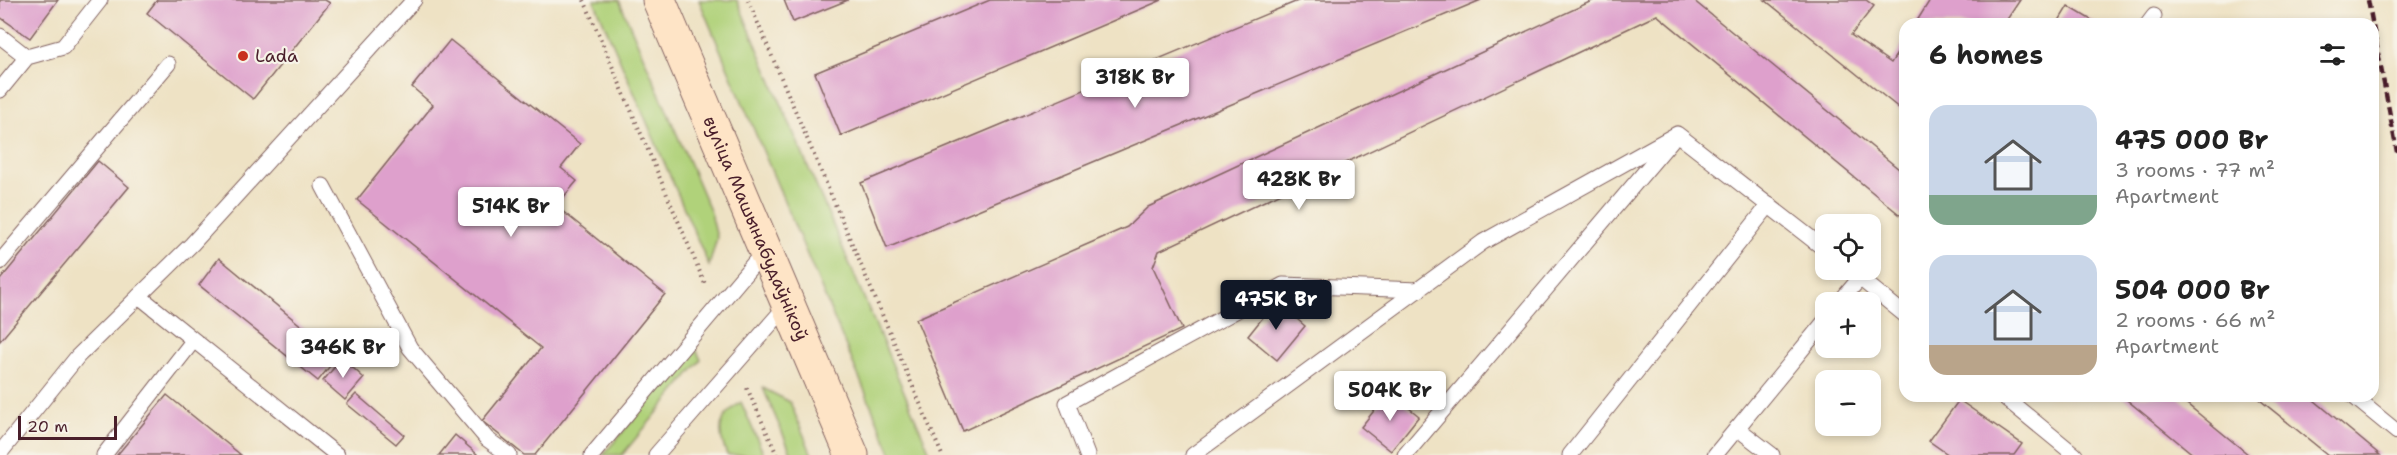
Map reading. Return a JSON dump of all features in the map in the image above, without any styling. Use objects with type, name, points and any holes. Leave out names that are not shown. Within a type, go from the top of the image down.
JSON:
[{"type":"main road","name":"вуліца Машынабудаўнікоў","points":[[659,0],[852,455]]},
{"type":"lane","points":[[0,90],[27,57],[63,46],[100,0]]},
{"type":"lane","points":[[0,453],[78,356],[192,244],[414,0]]},
{"type":"lane","points":[[0,36],[27,57]]},
{"type":"lane","points":[[0,262],[168,64]]},
{"type":"lane","points":[[1677,134],[1815,241]]},
{"type":"lane","points":[[1193,455],[1484,242],[1677,134]]},
{"type":"lane","points":[[1405,455],[1677,134]]},
{"type":"lane","points":[[323,186],[411,348],[487,439],[509,455]]},
{"type":"lane","points":[[1570,455],[1769,205]]},
{"type":"lane","points":[[592,455],[766,249]]},
{"type":"lane","points":[[1862,280],[1899,310]]},
{"type":"lane","points":[[1087,455],[1067,403],[1282,285],[1419,290]]},
{"type":"lane","points":[[139,296],[337,455]]},
{"type":"lane","points":[[656,455],[788,304]]},
{"type":"lane","points":[[1715,455],[1815,333]]},
{"type":"lane","points":[[104,455],[193,340]]},
{"type":"lane","points":[[2010,402],[2075,455]]},
{"type":"lane","points":[[2360,402],[2397,432]]},
{"type":"lane","points":[[1737,428],[1772,455]]},
{"type":"path","points":[[584,0],[715,307]]},
{"type":"path","points":[[748,0],[942,455]]},
{"type":"path","points":[[736,362],[777,455]]},
{"type":"green space","points":[[594,0],[619,0],[711,213],[717,238],[709,266]]},
{"type":"green space","points":[[699,0],[737,0],[931,455],[892,455]]},
{"type":"green space","points":[[695,347],[701,360],[622,455],[603,455]]},
{"type":"green space","points":[[763,388],[790,402],[812,455],[792,455]]},
{"type":"green space","points":[[741,402],[764,455],[727,455],[721,425],[727,414]]},
{"type":"building","points":[[0,0],[58,0],[30,38],[0,17]]},
{"type":"building","name":"Lada","points":[[157,0],[325,0],[330,3],[253,99],[147,13]]},
{"type":"building","points":[[784,0],[848,0],[793,22]]},
{"type":"building","points":[[990,0],[1162,0],[841,136],[815,73]]},
{"type":"building","points":[[1300,0],[1481,0],[887,248],[861,183]]},
{"type":"building","points":[[1594,0],[1693,0],[1899,169],[1899,214],[1657,15],[1159,251],[1153,267],[1182,329],[963,431],[916,319],[1127,227],[1148,207]]},
{"type":"building","points":[[1765,0],[1866,0],[1874,6],[1851,35],[1891,63],[1899,50],[1899,108]]},
{"type":"building","points":[[1930,0],[2020,0],[2008,18],[1919,18]]},
{"type":"building","points":[[2068,6],[2088,18],[2061,18]]},
{"type":"building","points":[[450,40],[580,144],[561,168],[577,181],[556,206],[665,294],[535,455],[524,455],[482,421],[541,348],[357,200],[433,105],[412,87]]},
{"type":"building","points":[[98,161],[129,187],[0,341],[0,280]]},
{"type":"building","points":[[219,258],[338,356],[318,381],[199,285]]},
{"type":"building","points":[[1276,301],[1305,326],[1277,360],[1248,336]]},
{"type":"building","points":[[342,358],[364,378],[345,400],[323,381]]},
{"type":"building","points":[[1389,392],[1419,416],[1391,451],[1361,427]]},
{"type":"building","points":[[356,394],[404,435],[396,444],[347,404]]},
{"type":"building","points":[[167,395],[241,455],[117,455]]},
{"type":"building","points":[[1958,402],[1962,402],[2022,444],[2014,455],[1949,455],[1929,441]]},
{"type":"building","points":[[2129,402],[2184,402],[2249,455],[2194,455]]},
{"type":"building","points":[[2262,402],[2316,402],[2380,455],[2328,455]]},
{"type":"building","points":[[455,435],[477,454],[439,455]]},
{"type":"railway","points":[[2368,0],[2371,18]]},
{"type":"railway","points":[[2379,58],[2397,152]]},
{"type":"place","name":"Lada","points":[[243,56]]}]
